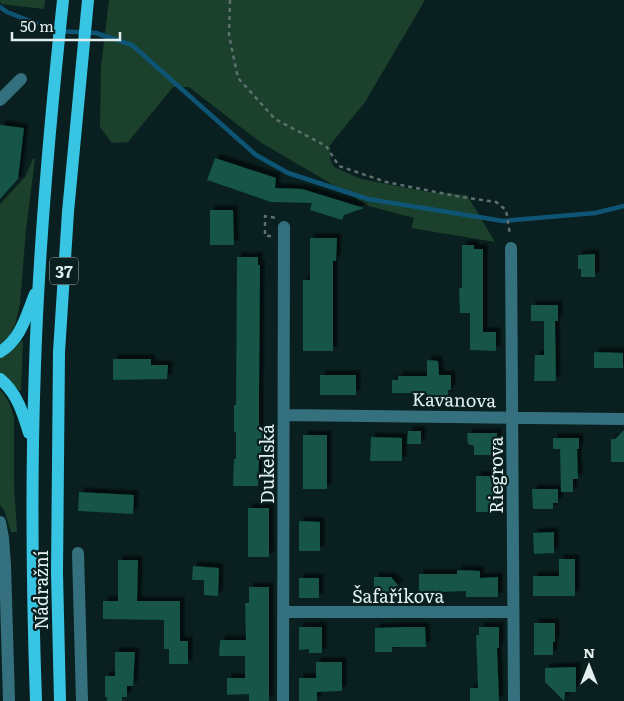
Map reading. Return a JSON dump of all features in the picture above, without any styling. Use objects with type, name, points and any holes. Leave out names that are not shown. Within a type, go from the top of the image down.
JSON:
[{"type":"main road","name":"37","points":[[33,443],[39,282],[56,62],[63,0]]},
{"type":"main road","name":"Nádražní","points":[[60,701],[57,573],[59,352],[81,64],[88,1]]},
{"type":"main road","points":[[0,352],[20,332],[39,282]]},
{"type":"main road","points":[[0,379],[8,386],[18,402],[33,443]]},
{"type":"main road","name":"Nádražní","points":[[33,443],[32,566],[36,701]]},
{"type":"street","points":[[0,100],[21,79]]},
{"type":"street","name":"Dukelská","points":[[283,701],[284,226]]},
{"type":"street","name":"Riegrova","points":[[511,248],[514,701]]},
{"type":"street","name":"Kavanova","points":[[284,415],[624,419]]},
{"type":"street","points":[[0,522],[4,547],[9,701]]},
{"type":"street","points":[[78,553],[82,701]]},
{"type":"street","name":"Šafaříkova","points":[[284,612],[513,612]]},
{"type":"path","points":[[230,0],[229,35],[238,78],[274,119],[326,146],[339,166],[386,182],[496,202],[506,211],[510,230]]},
{"type":"green space","points":[[0,0],[45,0],[44,9],[1,4]]},
{"type":"green space","points":[[109,0],[425,0],[365,102],[330,145],[330,159],[334,167],[361,179],[428,192],[467,195],[495,242],[411,228],[414,218],[369,206],[260,142],[189,87],[173,87],[128,142],[112,143],[100,127],[101,66]]},
{"type":"green space","points":[[33,159],[35,159],[26,229],[20,304],[15,325],[7,340],[0,345],[0,204],[25,177]]},
{"type":"green space","points":[[23,340],[20,391],[0,374],[0,358]]},
{"type":"green space","points":[[0,390],[9,402],[14,417],[14,486],[17,532],[11,532],[4,510],[0,505]]},
{"type":"building","points":[[0,125],[24,128],[18,179],[0,199]]},
{"type":"building","points":[[215,158],[276,178],[275,188],[302,189],[364,208],[344,215],[342,220],[310,210],[312,203],[271,202],[207,180]]},
{"type":"building","points":[[210,210],[233,210],[234,245],[210,245]]},
{"type":"building","points":[[310,238],[337,238],[336,261],[333,261],[333,351],[303,351],[303,280],[310,280]]},
{"type":"building","points":[[462,245],[474,245],[474,249],[483,249],[483,332],[496,332],[496,351],[470,350],[470,313],[460,313],[459,288],[462,288]]},
{"type":"building","points":[[595,254],[595,277],[581,277],[581,269],[578,269],[578,255]]},
{"type":"building","points":[[237,257],[258,257],[258,265],[260,265],[259,432],[262,432],[258,486],[233,486],[234,459],[236,459],[234,405],[236,405]]},
{"type":"building","points":[[531,305],[558,305],[558,321],[555,321],[556,381],[534,381],[535,355],[544,355],[544,321],[531,321]]},
{"type":"building","points":[[594,352],[623,353],[623,368],[594,368]]},
{"type":"building","points":[[113,359],[151,359],[151,365],[168,365],[167,379],[113,380]]},
{"type":"building","points":[[427,360],[438,361],[439,375],[451,375],[451,390],[448,390],[448,395],[392,393],[392,380],[398,380],[398,376],[427,376]]},
{"type":"building","points":[[320,375],[356,375],[356,395],[320,395]]},
{"type":"building","points":[[624,430],[624,462],[611,462],[611,439],[615,439]]},
{"type":"building","points":[[408,431],[421,431],[421,444],[407,444]]},
{"type":"building","points":[[467,433],[497,433],[497,455],[474,455],[474,446],[468,444]]},
{"type":"building","points":[[303,435],[327,435],[327,489],[303,489]]},
{"type":"building","points":[[371,437],[402,438],[402,461],[370,461]]},
{"type":"building","points":[[553,438],[579,438],[579,449],[577,449],[578,479],[573,479],[573,492],[561,492],[560,449],[553,449]]},
{"type":"building","points":[[476,476],[497,476],[498,512],[476,512]]},
{"type":"building","points":[[532,489],[558,489],[558,503],[553,503],[553,509],[533,509]]},
{"type":"building","points":[[79,492],[134,495],[133,514],[78,511]]},
{"type":"building","points":[[248,508],[269,508],[269,557],[248,557]]},
{"type":"building","points":[[299,521],[320,522],[320,551],[299,551]]},
{"type":"building","points":[[554,532],[554,553],[534,554],[533,533]]},
{"type":"building","points":[[559,559],[575,559],[575,596],[533,596],[533,576],[559,576]]},
{"type":"building","points":[[118,560],[138,560],[137,601],[180,601],[180,641],[188,641],[188,664],[169,664],[169,649],[164,649],[164,620],[103,619],[103,601],[118,601]]},
{"type":"building","points":[[193,566],[219,568],[218,596],[204,595],[204,580],[192,580]]},
{"type":"building","points":[[457,570],[480,571],[480,578],[498,577],[498,597],[466,597],[466,591],[442,592],[442,598],[419,598],[419,574],[457,574]]},
{"type":"building","points":[[374,577],[391,577],[398,585],[394,589],[393,598],[374,598]]},
{"type":"building","points":[[299,578],[319,578],[319,598],[299,598]]},
{"type":"building","points":[[249,587],[269,587],[269,701],[249,701],[249,694],[227,695],[227,678],[245,678],[245,656],[219,656],[220,640],[246,640],[245,603],[249,603]]},
{"type":"building","points":[[534,623],[555,623],[553,655],[534,655]]},
{"type":"building","points":[[299,627],[322,627],[322,653],[309,653],[309,649],[299,650]]},
{"type":"building","points":[[425,627],[426,647],[392,647],[392,652],[375,652],[375,628]]},
{"type":"building","points":[[479,627],[499,627],[499,648],[497,648],[499,701],[470,701],[470,688],[478,688],[476,635],[479,635]]},
{"type":"building","points":[[115,652],[135,652],[133,686],[127,686],[127,697],[122,697],[122,701],[107,701],[107,697],[105,697],[105,676],[115,676]]},
{"type":"building","points":[[316,662],[342,662],[342,691],[317,692],[317,701],[299,701],[299,678],[316,678]]},
{"type":"building","points":[[576,667],[576,692],[565,692],[564,701],[545,682],[545,668]]},
{"type":"waterway","points":[[0,7],[7,12],[55,31],[96,33],[132,45],[256,155],[288,173],[368,199],[503,221],[595,213],[624,206]]}]
